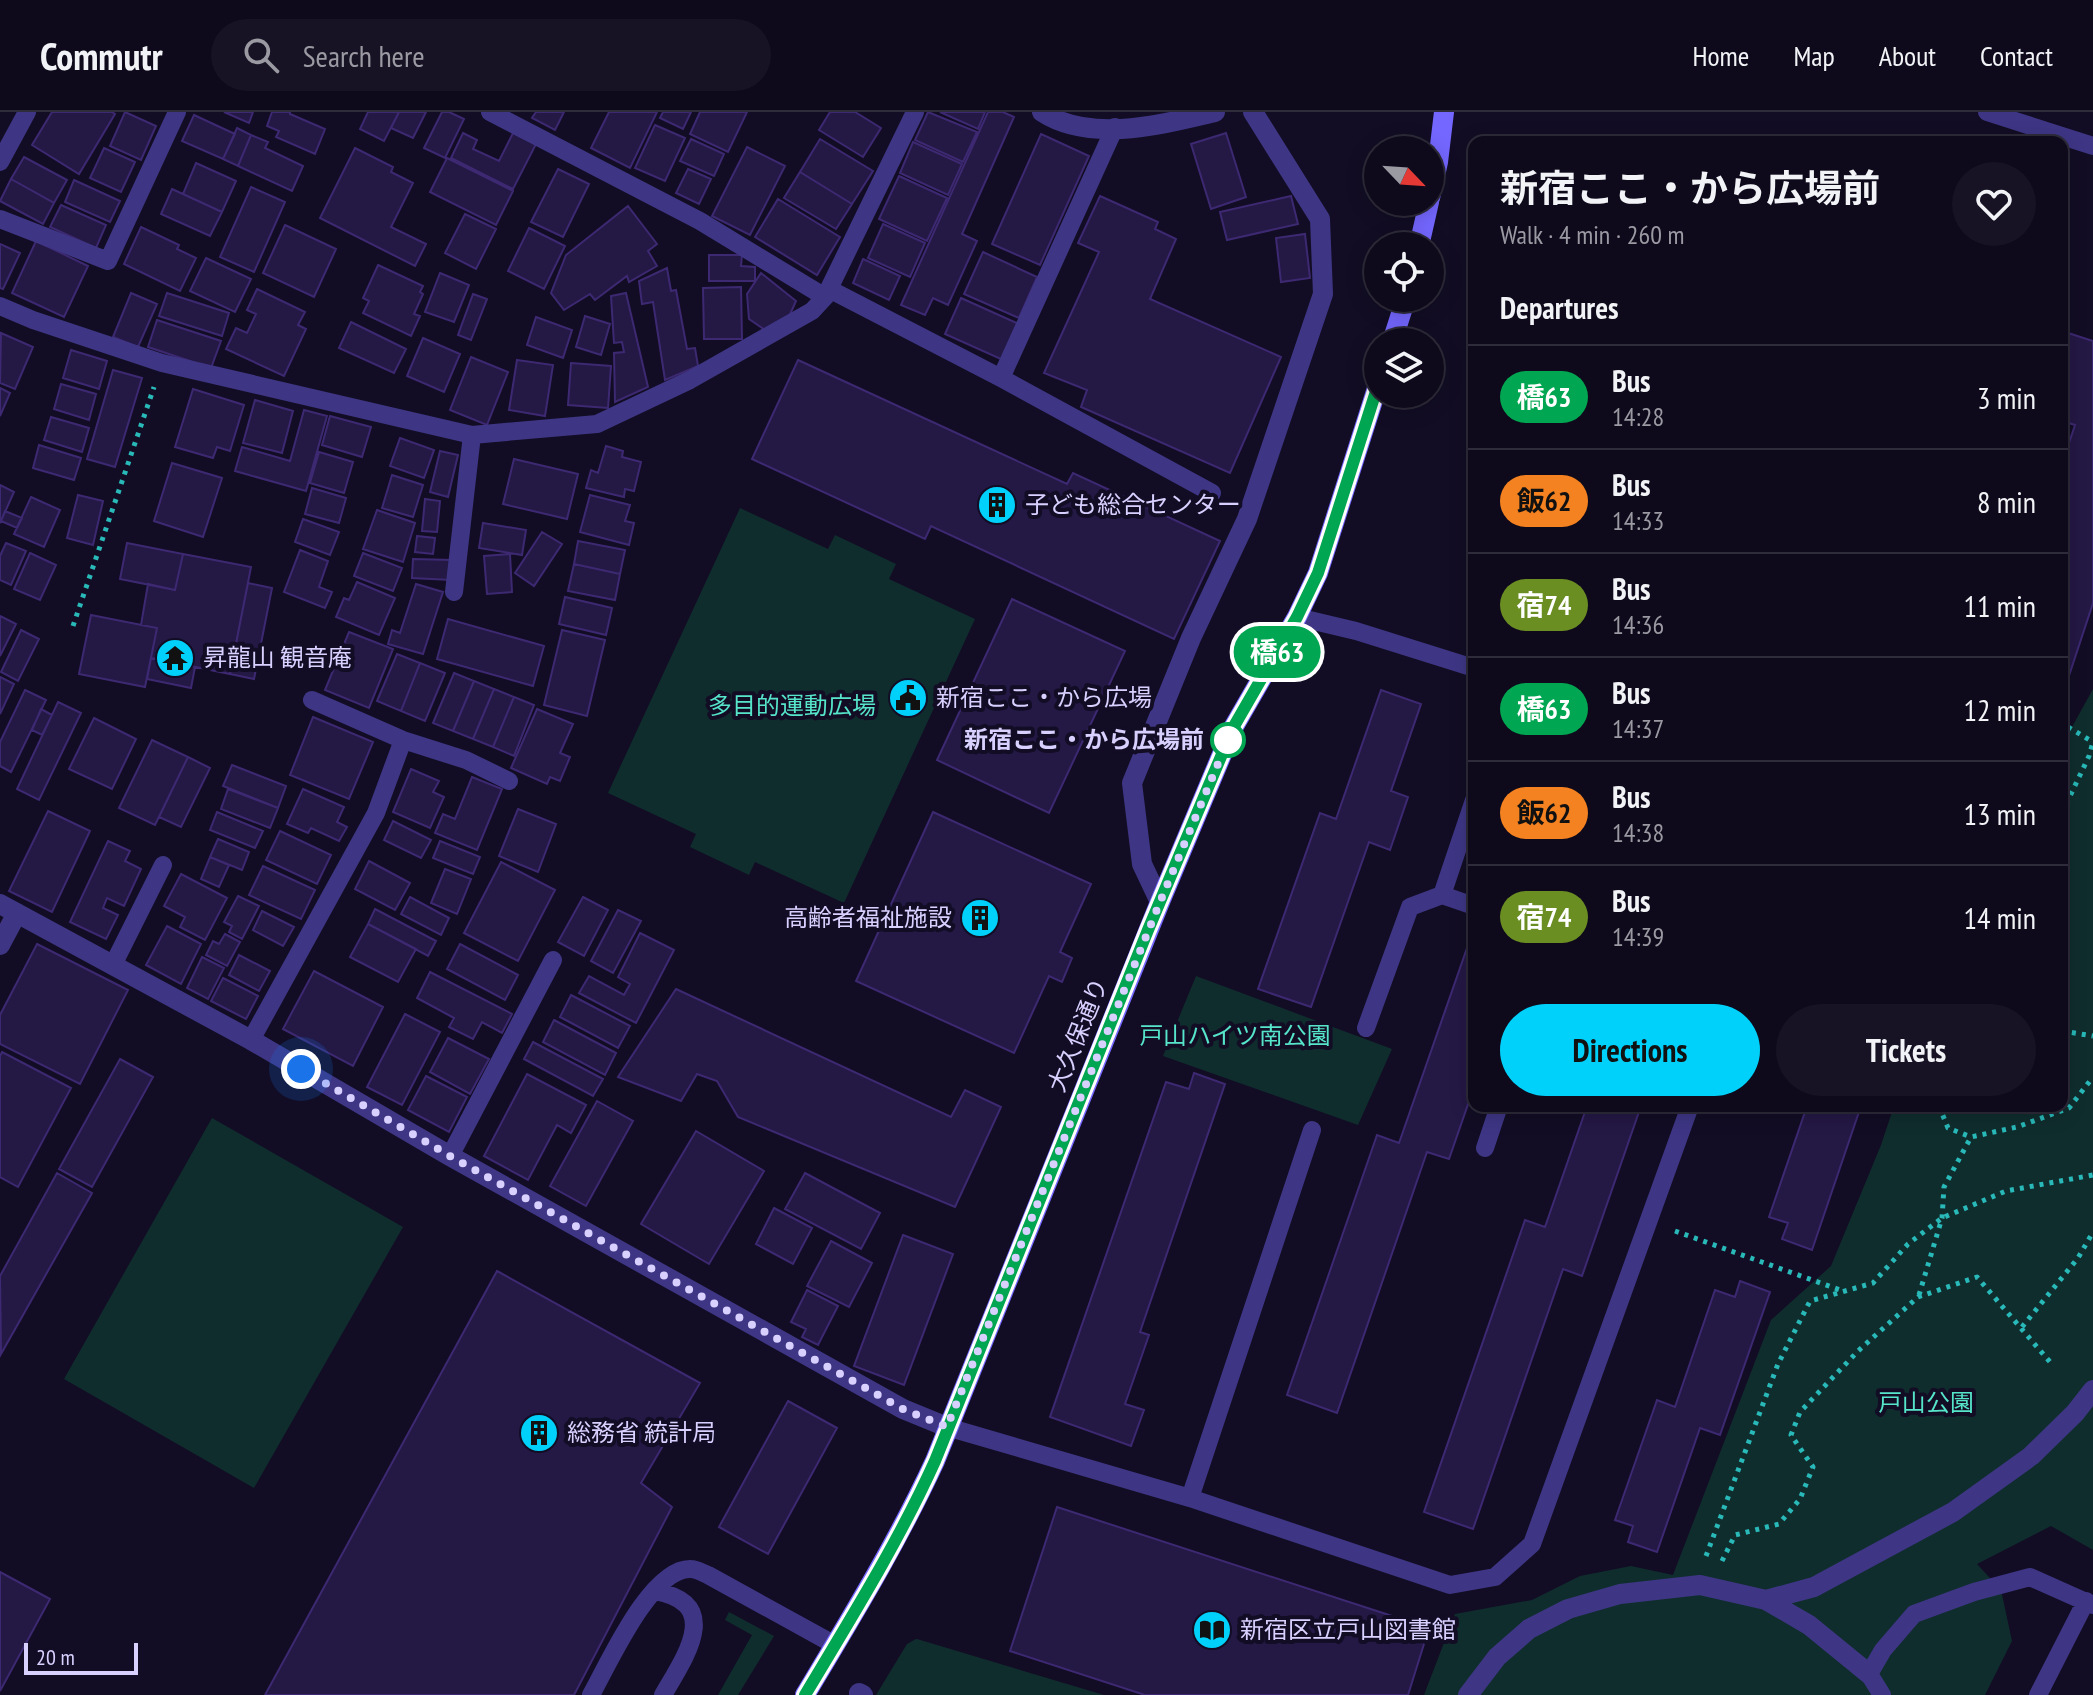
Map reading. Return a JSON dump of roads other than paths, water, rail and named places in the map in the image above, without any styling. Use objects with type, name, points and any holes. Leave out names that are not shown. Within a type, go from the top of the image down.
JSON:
[{"type":"main road","points":[[1441,136],[1444,112]]},
{"type":"main road","name":"大久保通り","points":[[805,1695],[908,1519],[1233,728],[1297,617],[1318,573],[1371,408]]},
{"type":"street","points":[[1042,112],[1051,118],[1094,129],[1147,127],[1215,112]]},
{"type":"street","points":[[1160,902],[1142,864],[1132,783],[1191,638],[1247,519],[1323,294],[1320,219],[1253,112]]},
{"type":"street","points":[[0,945],[8,908],[251,1040],[450,1156],[903,1409],[947,1427]]},
{"type":"street","points":[[1766,1600],[1814,1587],[1953,1512],[2031,1456],[2075,1413],[2093,1390]]},
{"type":"street","points":[[1468,1695],[1497,1657],[1529,1629],[1568,1609],[1620,1594],[1706,1586],[1766,1600],[1809,1625],[1869,1674]]},
{"type":"lane","points":[[0,162],[27,112]]},
{"type":"lane","points":[[0,219],[108,261],[177,112]]},
{"type":"lane","points":[[490,112],[700,221],[827,293],[1001,378],[1212,493]]},
{"type":"lane","points":[[0,306],[162,363],[472,435],[597,424],[703,372],[812,311],[827,293],[915,112]]},
{"type":"lane","points":[[1987,112],[2062,136]]},
{"type":"lane","points":[[1001,378],[1115,127]]},
{"type":"lane","points":[[2068,138],[2093,146]]},
{"type":"lane","points":[[454,592],[472,435]]},
{"type":"lane","points":[[1297,617],[1356,631],[1468,666]]},
{"type":"lane","points":[[312,700],[403,740],[466,760],[509,781]]},
{"type":"lane","points":[[251,1040],[376,813],[403,740]]},
{"type":"lane","points":[[1442,895],[1468,818]]},
{"type":"lane","points":[[113,965],[163,865]]},
{"type":"lane","points":[[1366,1028],[1410,907],[1442,895],[1468,904]]},
{"type":"lane","points":[[450,1156],[553,960]]},
{"type":"lane","points":[[1485,1148],[1497,1112]]},
{"type":"lane","points":[[947,1427],[1190,1498],[1450,1585],[1495,1577],[1532,1544],[1688,1112]]},
{"type":"lane","points":[[1190,1498],[1312,1130]]},
{"type":"lane","points":[[591,1695],[631,1622],[664,1579],[682,1570],[692,1568],[835,1645]]},
{"type":"lane","points":[[1882,1695],[1869,1674],[1883,1650],[1914,1614],[1974,1592],[2030,1577],[2089,1603],[2038,1695]]},
{"type":"lane","points":[[654,1591],[671,1594],[685,1603],[693,1617],[695,1634],[663,1695]]},
{"type":"place","name":"子ども総合センター","points":[[997,505]]},
{"type":"place","name":"昇龍山 観音庵","points":[[175,658]]},
{"type":"place","name":"新宿ここ・から広場","points":[[908,698]]},
{"type":"place","name":"新宿ここ・から広場前","points":[[1228,740]]},
{"type":"place","name":"高齢者福祉施設","points":[[980,918]]},
{"type":"place","name":"総務省 統計局","points":[[539,1433]]},
{"type":"place","name":"新宿区立戸山図書館","points":[[1212,1630]]},
{"type":"park label","name":"多目的運動広場","points":[[792,706]]},
{"type":"park label","name":"戸山ハイツ南公園","points":[[1235,1036]]},
{"type":"park label","name":"戸山公園","points":[[1926,1403]]}]
